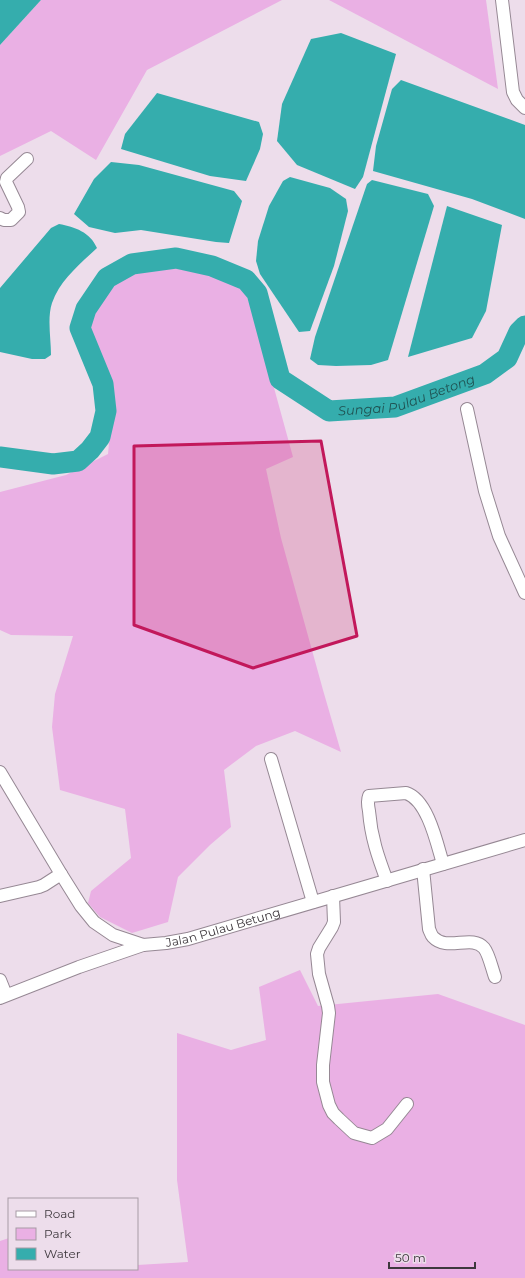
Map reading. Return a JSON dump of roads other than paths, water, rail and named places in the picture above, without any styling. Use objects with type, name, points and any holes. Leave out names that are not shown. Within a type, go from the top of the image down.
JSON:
[{"type":"street","points":[[502,0],[513,92],[517,100],[525,108]]},
{"type":"street","points":[[0,218],[4,220],[11,220],[19,212],[6,182],[7,178],[27,159]]},
{"type":"street","points":[[467,410],[485,491],[499,536],[525,593]]},
{"type":"street","points":[[271,759],[313,902]]},
{"type":"street","name":"Jalan Pulau Betung","points":[[0,772],[81,906],[94,922],[113,935],[143,945],[188,939],[387,881],[423,869],[524,844]]},
{"type":"street","points":[[387,881],[374,845],[368,806],[369,796],[406,793],[412,795],[426,812],[443,864]]},
{"type":"street","points":[[423,869],[428,929],[433,937],[441,942],[450,944],[479,944],[484,948],[495,978]]},
{"type":"street","points":[[0,896],[39,887],[61,874]]},
{"type":"street","points":[[333,896],[334,922],[317,954],[321,980],[329,1013],[323,1065],[323,1082],[329,1105],[333,1113],[354,1133],[372,1138],[387,1129],[407,1104]]},
{"type":"street","points":[[0,980],[3,996],[79,967],[143,945]]},
{"type":"water","points":[[0,0],[41,0],[0,45]]},
{"type":"water","points":[[341,33],[396,54],[363,177],[355,189],[297,165],[277,141],[282,104],[311,39]]},
{"type":"water","points":[[401,80],[525,125],[525,219],[472,199],[373,171],[376,146],[392,89]]},
{"type":"water","points":[[157,93],[259,122],[263,134],[260,149],[246,181],[210,176],[121,149],[125,134]]},
{"type":"water","points":[[111,162],[139,165],[234,191],[242,201],[229,243],[141,230],[115,233],[89,227],[74,214],[94,179]]},
{"type":"water","points":[[290,177],[330,188],[346,199],[348,211],[334,266],[310,331],[299,332],[260,274],[256,261],[258,241],[269,206],[283,181]]},
{"type":"water","points":[[372,180],[428,194],[434,206],[388,360],[371,365],[318,365],[310,359],[315,337],[367,184]]},
{"type":"water","points":[[447,206],[502,225],[486,311],[472,338],[408,357]]},
{"type":"water","points":[[59,224],[71,227],[86,234],[94,242],[97,248],[77,266],[65,280],[52,303],[50,315],[51,355],[45,359],[32,359],[0,352],[0,288],[51,228]]},
{"type":"waterway","name":"Sungai Pulau Betong","points":[[0,457],[53,464],[78,461],[90,450],[100,437],[106,411],[103,384],[80,328],[86,309],[107,278],[132,264],[176,258],[212,266],[246,280],[257,293],[280,379],[329,411],[395,407],[485,374],[507,358],[519,332],[525,326]]}]
